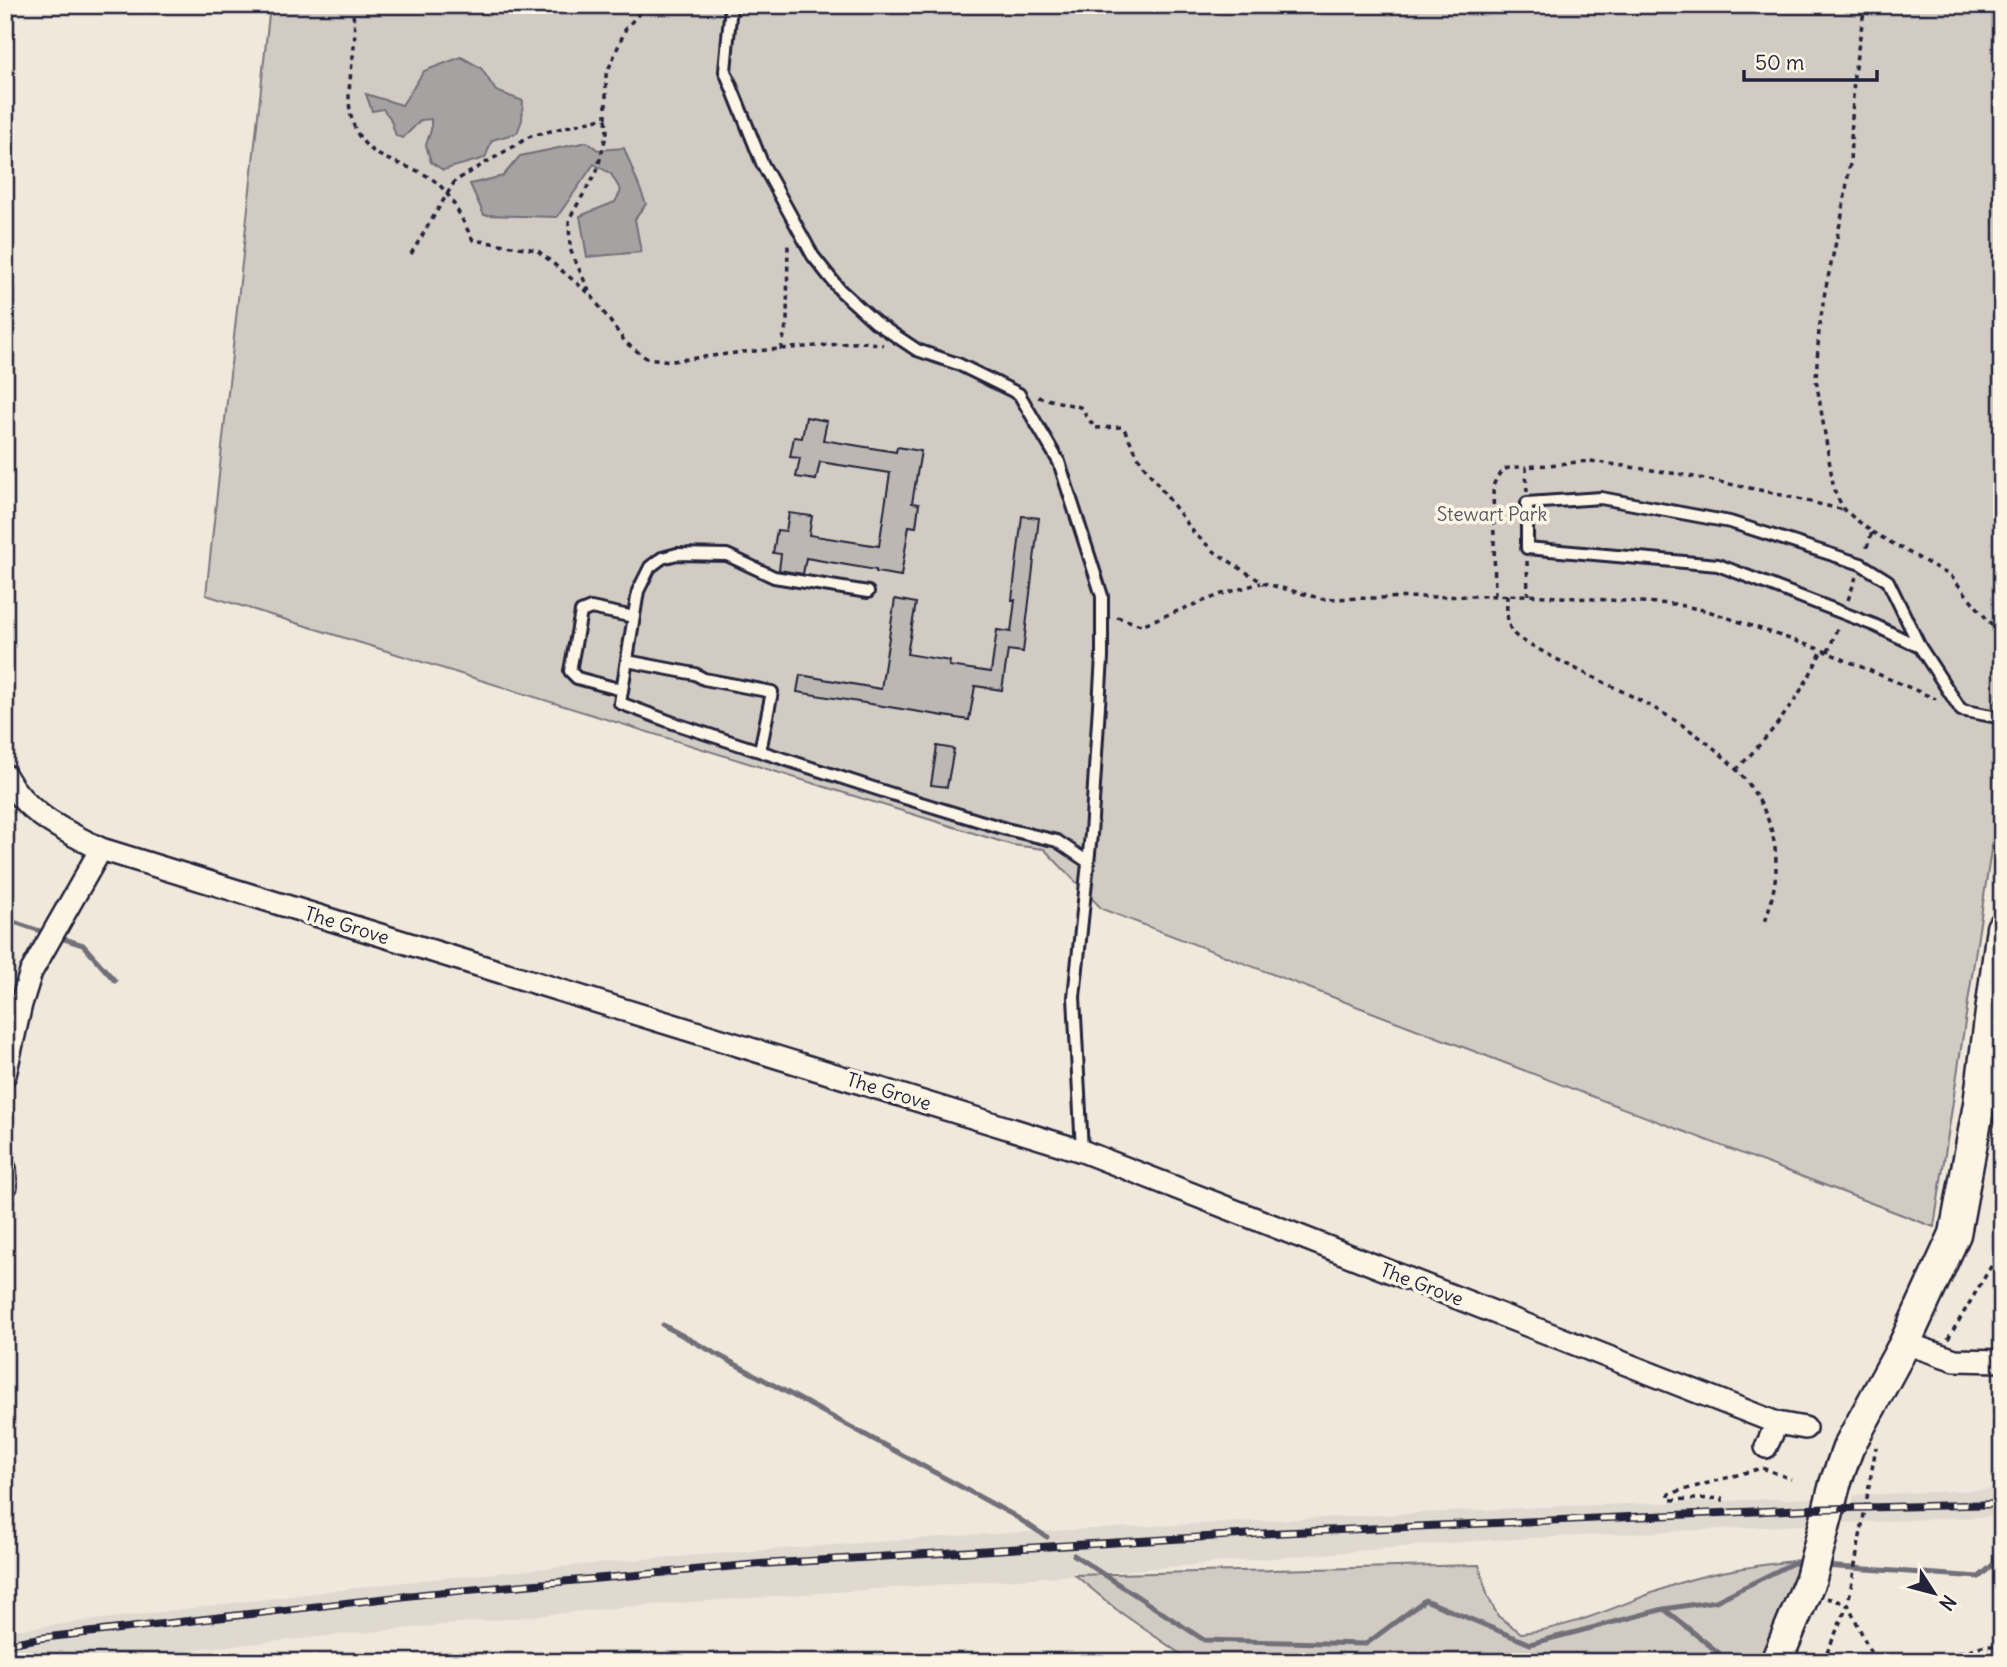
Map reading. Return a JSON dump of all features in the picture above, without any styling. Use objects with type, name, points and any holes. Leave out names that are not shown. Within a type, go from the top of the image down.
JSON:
[{"type":"main road","points":[[1776,1662],[1812,1574],[1835,1484],[1848,1448],[1905,1343],[1955,1234],[1979,1104],[2002,928]]},
{"type":"street","name":"The Grove","points":[[5,775],[23,801],[44,818],[101,849],[1082,1150],[1777,1423],[1805,1428]]},
{"type":"street","points":[[5,1075],[31,972],[101,849]]},
{"type":"street","points":[[5,1169],[6,1186]]},
{"type":"street","points":[[1905,1343],[1955,1360],[2002,1361]]},
{"type":"street","points":[[1766,1447],[1777,1423]]},
{"type":"lane","points":[[731,5],[725,71],[762,163],[813,256],[840,290],[916,350],[958,364],[1018,394],[1059,462],[1102,596],[1102,657],[1088,862],[1074,997],[1082,1150]]},
{"type":"lane","points":[[1920,647],[1874,625],[1718,565],[1527,548],[1527,503],[1601,498],[1730,522],[1861,564],[1888,581],[1920,647],[1961,710],[1998,718]]},
{"type":"lane","points":[[868,592],[775,577],[727,555],[677,554],[662,558],[650,567],[638,590],[620,703],[676,724],[895,795],[1006,829],[1057,841],[1088,862]]},
{"type":"lane","points":[[622,690],[577,678],[570,671],[581,612],[592,608],[634,617]]},
{"type":"lane","points":[[627,661],[772,692],[760,751]]},
{"type":"path","points":[[350,5],[355,19],[349,81],[350,100],[358,135],[379,157],[435,181],[447,194],[473,240],[537,250],[591,295]]},
{"type":"path","points":[[647,5],[626,28],[606,75],[605,142],[597,171],[569,219],[568,235],[577,268],[591,295],[626,343],[646,358],[671,361],[865,342],[916,350]]},
{"type":"path","points":[[1844,510],[1834,490],[1816,379],[1825,291],[1842,215],[1850,163],[1854,74],[1864,5]]},
{"type":"path","points":[[411,254],[447,194],[464,174],[531,136],[606,117]]},
{"type":"path","points":[[782,349],[787,321],[788,235],[791,215]]},
{"type":"path","points":[[1018,394],[1057,400],[1080,407],[1095,428],[1123,426],[1141,462],[1195,534],[1215,552],[1263,583],[1323,598],[1528,595],[1674,604],[1708,611],[1822,650],[1961,710]]},
{"type":"path","points":[[1496,595],[1493,486],[1497,475],[1507,467],[1590,461],[1685,475],[1844,510],[1872,532],[1951,576],[1992,625],[2002,643]]},
{"type":"path","points":[[1526,467],[1527,503]]},
{"type":"path","points":[[1866,550],[1872,532]]},
{"type":"path","points":[[1527,548],[1528,595]]},
{"type":"path","points":[[1848,600],[1856,577]]},
{"type":"path","points":[[1102,596],[1118,619],[1141,625],[1222,594],[1263,583]]},
{"type":"path","points":[[1507,595],[1507,620],[1514,635],[1559,661],[1653,706],[1686,726],[1736,770],[1760,805],[1773,836],[1775,884],[1765,923]]},
{"type":"path","points":[[1828,653],[1839,621]]},
{"type":"path","points":[[1736,770],[1788,713],[1809,679],[1822,650]]},
{"type":"path","points":[[1998,718],[2002,682]]},
{"type":"path","points":[[1946,1342],[2002,1248]]},
{"type":"path","points":[[1824,1662],[1848,1604],[1878,1438]]},
{"type":"path","points":[[1722,1502],[1722,1498],[1669,1500],[1668,1494],[1762,1468],[1791,1479]]},
{"type":"path","points":[[1812,1574],[1848,1604],[1875,1662]]},
{"type":"path","points":[[1931,1662],[1982,1646],[2002,1646]]},
{"type":"shaded area","points":[[461,57],[481,68],[496,91],[523,101],[522,120],[517,133],[492,140],[485,158],[443,170],[431,162],[426,145],[431,119],[421,120],[403,138],[396,136],[390,118],[383,109],[372,111],[366,94],[402,105],[424,71]]},
{"type":"shaded area","points":[[587,142],[598,150],[624,148],[646,204],[635,219],[641,252],[587,257],[580,216],[615,202],[621,191],[611,174],[594,164],[557,217],[484,215],[470,184],[503,176],[520,156]]},
{"type":"shaded area","points":[[2002,1489],[2002,1516],[1843,1523],[1843,1518],[1813,1518],[1812,1524],[1802,1525],[1475,1541],[1075,1575],[624,1607],[197,1649],[135,1662],[5,1662],[5,1631],[421,1580],[634,1560],[969,1535],[1566,1506],[1814,1498],[1812,1503],[1852,1505],[1854,1495]]},
{"type":"green space","name":"Stewart Park","points":[[270,5],[2002,5],[2002,760],[1996,817],[1934,1227],[1102,909],[1044,849],[1012,845],[206,595]]},
{"type":"green space","points":[[1805,1559],[1761,1662],[1192,1662],[1117,1610],[1075,1575],[1479,1565],[1488,1597],[1498,1616],[1521,1633],[1581,1620],[1694,1578]]},
{"type":"building","points":[[806,417],[827,421],[823,440],[896,452],[897,447],[921,451],[912,503],[919,504],[916,527],[909,526],[901,576],[806,558],[803,574],[779,570],[781,554],[773,553],[777,530],[786,531],[789,513],[812,516],[809,535],[879,546],[890,473],[820,462],[816,480],[796,477],[800,458],[790,457],[794,437],[802,438]]},
{"type":"building","points":[[1022,516],[1039,518],[1023,652],[1008,650],[1002,690],[975,686],[969,720],[797,692],[800,675],[881,689],[895,599],[916,603],[907,654],[950,661],[949,666],[991,672],[997,630],[1011,632]]},
{"type":"building","points":[[937,746],[954,749],[947,787],[931,785]]},
{"type":"waterway","points":[[5,919],[49,934]]},
{"type":"waterway","points":[[58,937],[83,945],[115,981]]},
{"type":"waterway","points":[[663,1325],[1013,1515],[1047,1537]]},
{"type":"waterway","points":[[1074,1555],[1204,1640],[1366,1644],[1425,1600],[1530,1644],[1664,1609]]},
{"type":"waterway","points":[[1824,1566],[1979,1577],[2002,1557]]},
{"type":"waterway","points":[[1716,1662],[1719,1653],[1664,1609],[1716,1601],[1793,1563],[1804,1564]]},
{"type":"railway","points":[[5,1644],[424,1594],[760,1564],[1272,1533],[1809,1509],[2002,1504]]}]
